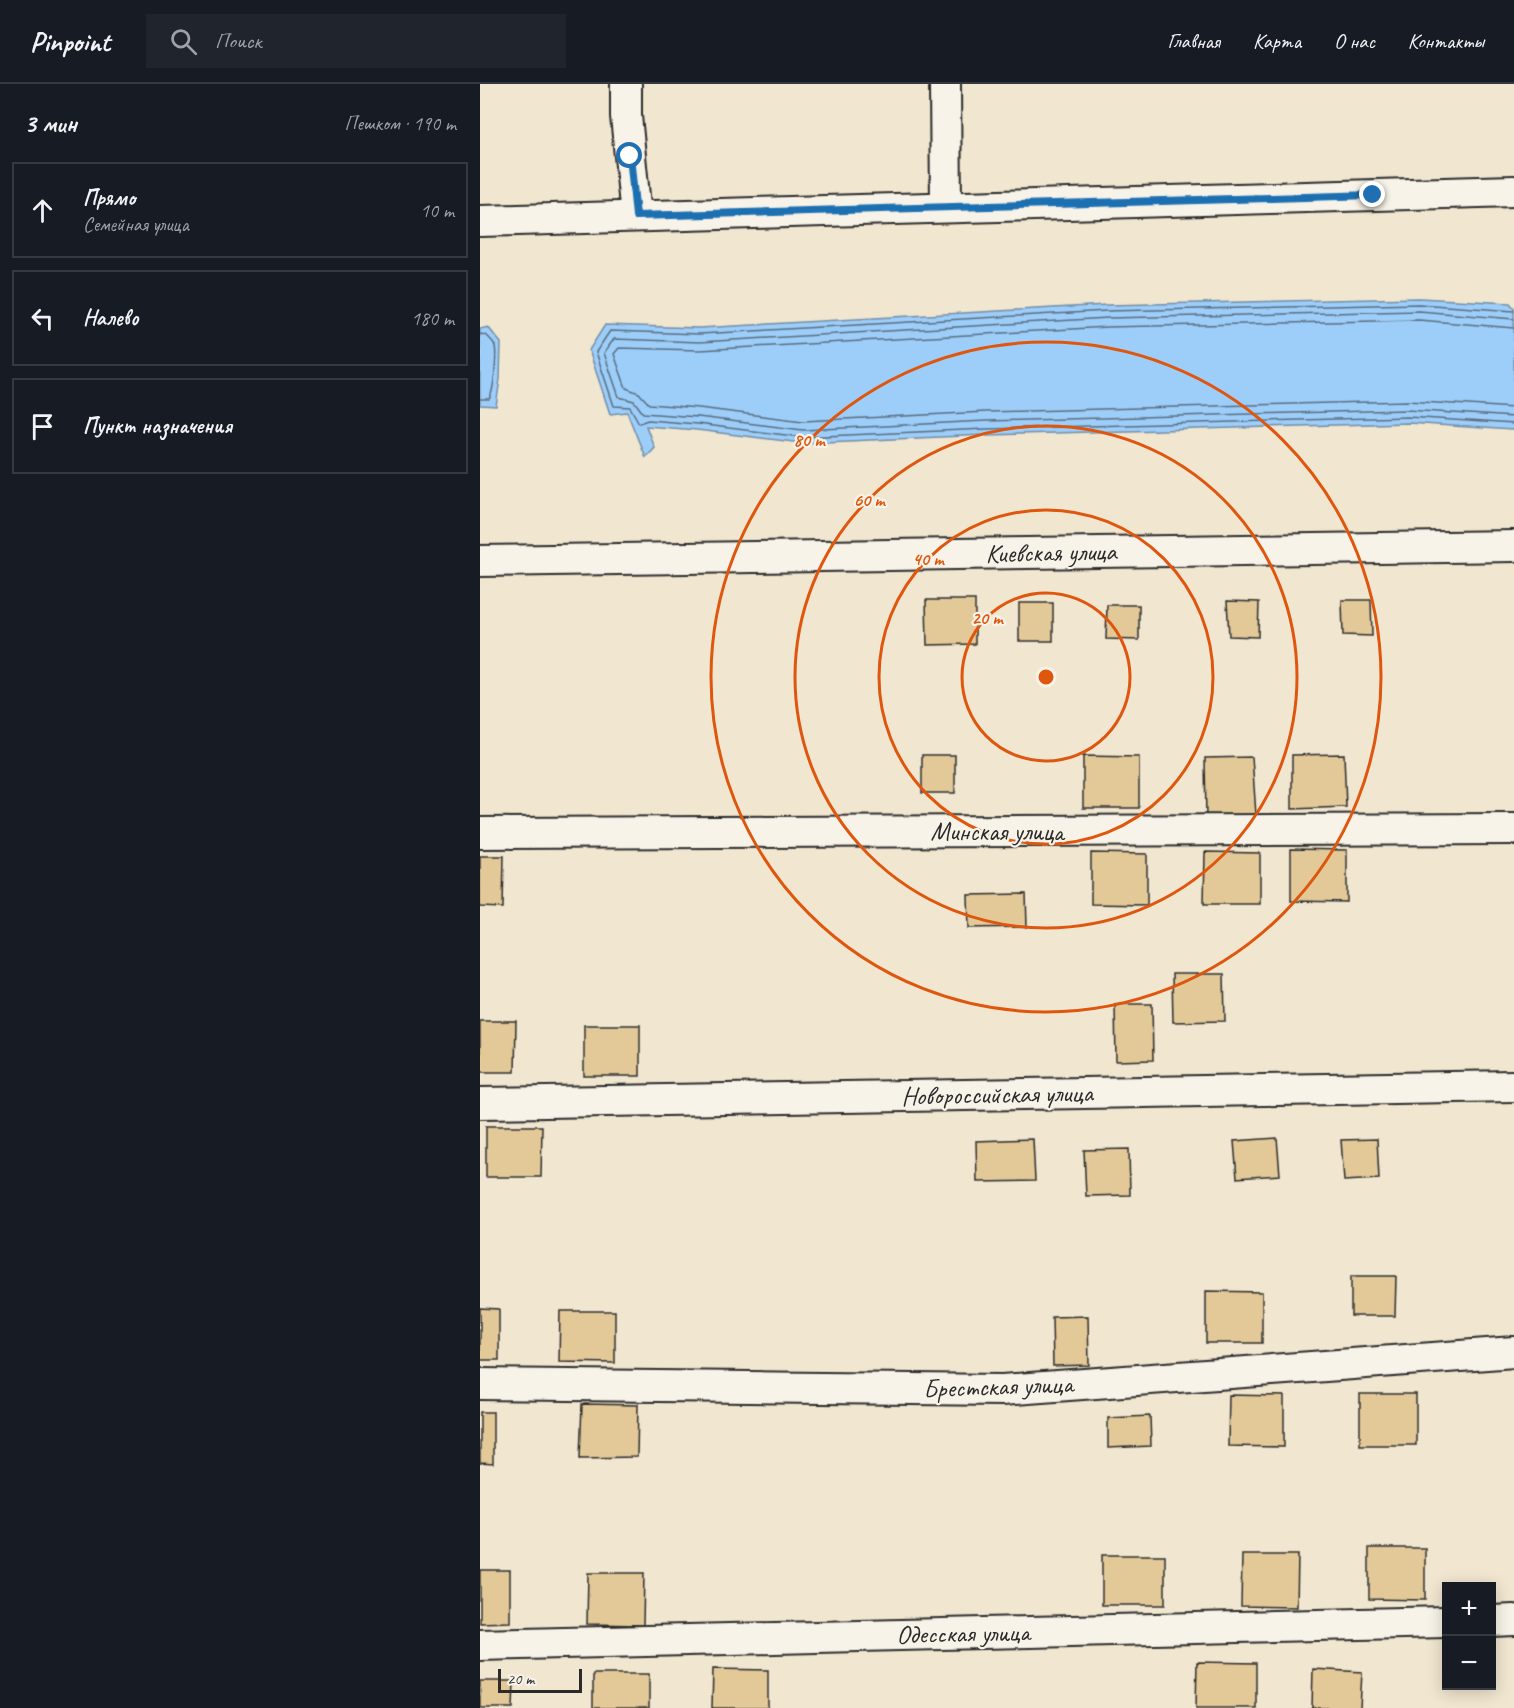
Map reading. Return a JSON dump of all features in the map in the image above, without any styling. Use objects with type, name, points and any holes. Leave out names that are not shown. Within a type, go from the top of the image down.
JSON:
[{"type":"street","points":[[626,84],[626,116],[636,216]]},
{"type":"street","points":[[945,84],[946,207]]},
{"type":"street","points":[[480,221],[1514,191]]},
{"type":"street","name":"Киевская улица","points":[[480,561],[1514,546]]},
{"type":"street","name":"Минская улица","points":[[480,833],[1514,829]]},
{"type":"street","name":"Новороссийская улица","points":[[480,1103],[1514,1086]]},
{"type":"street","name":"Брестская улица","points":[[480,1384],[1002,1390],[1514,1352]]},
{"type":"street","points":[[1496,1621],[1514,1620]]},
{"type":"street","name":"Одесская улица","points":[[480,1645],[1442,1622]]},
{"type":"water","points":[[1419,298],[1510,303],[1514,308],[1514,427],[1512,430],[1408,423],[986,435],[802,443],[646,426],[654,447],[645,457],[627,412],[610,414],[589,350],[605,325],[699,328],[1107,305]]},
{"type":"water","points":[[488,327],[501,343],[500,379],[496,406],[480,405],[480,329]]},
{"type":"building","points":[[926,600],[975,600],[975,644],[927,645]]},
{"type":"building","points":[[1342,600],[1371,600],[1372,636],[1343,635]]},
{"type":"building","points":[[1227,601],[1259,602],[1258,637],[1229,636]]},
{"type":"building","points":[[1019,603],[1053,603],[1053,641],[1019,641]]},
{"type":"building","points":[[1107,605],[1139,605],[1139,640],[1106,639]]},
{"type":"building","points":[[1344,754],[1346,807],[1292,809],[1292,755]]},
{"type":"building","points":[[922,755],[955,755],[955,793],[922,793]]},
{"type":"building","points":[[1083,756],[1139,757],[1139,808],[1083,808]]},
{"type":"building","points":[[1252,757],[1256,815],[1206,818],[1205,758]]},
{"type":"building","points":[[1291,849],[1347,850],[1347,902],[1291,901]]},
{"type":"building","points":[[1205,852],[1260,853],[1260,904],[1204,904]]},
{"type":"building","points":[[1091,853],[1147,854],[1147,905],[1091,904]]},
{"type":"building","points":[[480,856],[504,856],[503,908],[480,907]]},
{"type":"building","points":[[1026,894],[1027,927],[969,928],[968,895]]},
{"type":"building","points":[[1172,974],[1224,974],[1225,1021],[1173,1022]]},
{"type":"building","points":[[1115,1004],[1152,1004],[1153,1060],[1116,1061]]},
{"type":"building","points":[[480,1021],[516,1021],[515,1072],[480,1072]]},
{"type":"building","points":[[584,1025],[640,1025],[640,1076],[584,1076]]},
{"type":"building","points":[[486,1126],[542,1126],[541,1177],[486,1177]]},
{"type":"building","points":[[1277,1138],[1280,1175],[1237,1178],[1234,1141]]},
{"type":"building","points":[[1033,1139],[1035,1181],[977,1182],[976,1141]]},
{"type":"building","points":[[1377,1139],[1379,1179],[1344,1181],[1341,1140]]},
{"type":"building","points":[[1129,1149],[1130,1195],[1086,1196],[1084,1150]]},
{"type":"building","points":[[1351,1276],[1396,1276],[1395,1316],[1351,1316]]},
{"type":"building","points":[[1206,1291],[1262,1292],[1262,1343],[1206,1343]]},
{"type":"building","points":[[480,1308],[499,1309],[499,1360],[480,1360]]},
{"type":"building","points":[[560,1311],[615,1311],[615,1363],[559,1362]]},
{"type":"building","points":[[1088,1316],[1089,1365],[1053,1366],[1052,1317]]},
{"type":"building","points":[[1360,1394],[1416,1394],[1416,1445],[1360,1445]]},
{"type":"building","points":[[1229,1395],[1284,1396],[1284,1447],[1228,1446]]},
{"type":"building","points":[[582,1404],[638,1405],[637,1457],[580,1458]]},
{"type":"building","points":[[480,1412],[493,1412],[493,1464],[480,1463]]},
{"type":"building","points":[[1150,1416],[1151,1446],[1108,1448],[1108,1418]]},
{"type":"building","points":[[1369,1548],[1425,1548],[1425,1600],[1369,1599]]},
{"type":"building","points":[[1102,1555],[1165,1555],[1165,1605],[1102,1605]]},
{"type":"building","points":[[1242,1555],[1298,1555],[1297,1607],[1241,1606]]},
{"type":"building","points":[[480,1570],[510,1570],[510,1622],[480,1623]]},
{"type":"building","points":[[588,1573],[644,1573],[643,1625],[587,1624]]},
{"type":"building","points":[[1197,1662],[1256,1663],[1256,1708],[1196,1708]]},
{"type":"building","points":[[713,1669],[768,1670],[768,1708],[712,1708]]},
{"type":"building","points":[[1313,1669],[1362,1672],[1360,1708],[1312,1708]]},
{"type":"building","points":[[593,1674],[649,1674],[649,1708],[593,1708]]},
{"type":"building","points":[[480,1681],[514,1681],[513,1708],[480,1708]]},
{"type":"route","points":[[630,156],[636,216],[1373,195]]}]
